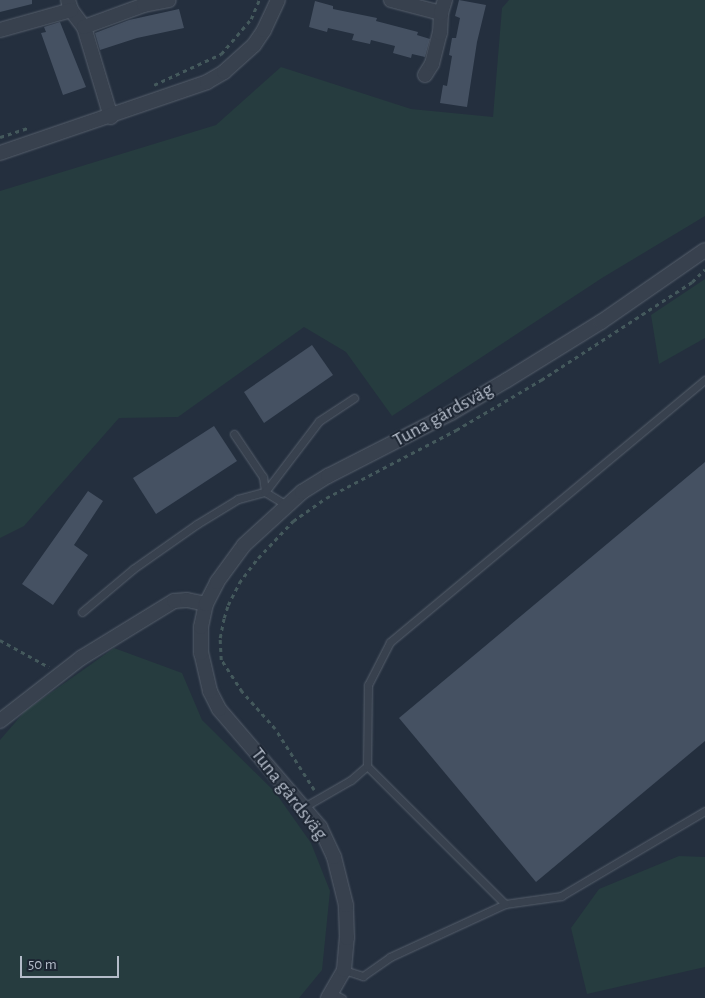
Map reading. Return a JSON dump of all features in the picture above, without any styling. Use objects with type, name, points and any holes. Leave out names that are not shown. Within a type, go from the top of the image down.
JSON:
[{"type":"street","points":[[84,27],[144,5],[169,0]]},
{"type":"street","points":[[0,153],[207,82],[224,72],[254,45],[267,24],[278,0]]},
{"type":"street","points":[[391,0],[443,6],[440,33],[432,64],[425,75]]},
{"type":"street","points":[[0,30],[70,5],[84,27],[111,116]]},
{"type":"street","name":"Tuna gårdsväg","points":[[334,996],[344,970],[347,938],[346,905],[334,857],[324,835],[304,807],[219,709],[210,691],[201,653],[201,627],[206,604],[217,582],[244,546],[287,505],[328,476],[451,413],[506,380],[601,322],[705,250]]},
{"type":"street","points":[[0,721],[82,658],[174,601],[187,600],[206,604]]},
{"type":"lane","points":[[506,904],[367,766],[366,723],[368,685],[390,642],[705,380]]},
{"type":"lane","points":[[82,612],[133,569],[197,524],[238,499],[265,492],[319,421],[354,398]]},
{"type":"lane","points":[[234,434],[263,477],[265,492]]},
{"type":"lane","points":[[265,492],[287,505]]},
{"type":"lane","points":[[304,807],[351,780],[367,766]]},
{"type":"lane","points":[[344,970],[363,976],[390,957],[506,904],[561,896],[705,811]]},
{"type":"path","points":[[146,88],[221,54],[246,26],[259,0]]},
{"type":"path","points":[[0,137],[36,125]]},
{"type":"path","points":[[322,798],[310,787],[275,729],[242,692],[221,660],[220,638],[224,618],[228,604],[239,582],[258,558],[293,521],[326,498],[456,430],[541,380],[692,282],[705,269]]},
{"type":"path","points":[[0,640],[42,662],[54,670],[58,677]]},
{"type":"green space","points":[[509,0],[705,0],[705,216],[602,278],[392,416],[346,352],[304,327],[178,417],[119,418],[24,526],[0,538],[0,191],[216,125],[281,67],[411,109],[493,117],[502,8]]},
{"type":"green space","points":[[705,279],[705,338],[659,364],[651,315]]},
{"type":"green space","points":[[114,648],[182,673],[202,720],[275,792],[311,843],[330,891],[322,970],[299,998],[0,998],[0,740],[25,711]]},
{"type":"green space","points":[[679,856],[705,857],[705,967],[587,994],[571,928],[599,889]]},
{"type":"building","points":[[0,0],[32,0],[32,4],[0,12]]},
{"type":"building","points":[[459,0],[486,5],[477,42],[467,107],[440,103],[443,85],[447,86],[452,56],[449,55],[452,38],[456,38],[460,18],[455,16]]},
{"type":"building","points":[[315,1],[333,6],[333,9],[377,18],[376,21],[418,32],[417,35],[430,39],[425,57],[412,54],[411,58],[393,53],[395,46],[371,40],[370,44],[352,40],[354,34],[328,28],[327,32],[309,27]]},
{"type":"building","points":[[179,9],[184,28],[137,38],[100,50],[95,33],[129,20]]},
{"type":"building","points":[[60,22],[86,87],[63,95],[41,33],[46,32],[44,27]]},
{"type":"building","points":[[312,345],[333,375],[264,423],[244,392]]},
{"type":"building","points":[[214,426],[237,461],[156,514],[133,478]]},
{"type":"building","points":[[705,462],[705,741],[536,882],[399,718]]},
{"type":"building","points":[[88,491],[103,501],[74,545],[88,555],[53,605],[22,584]]}]
